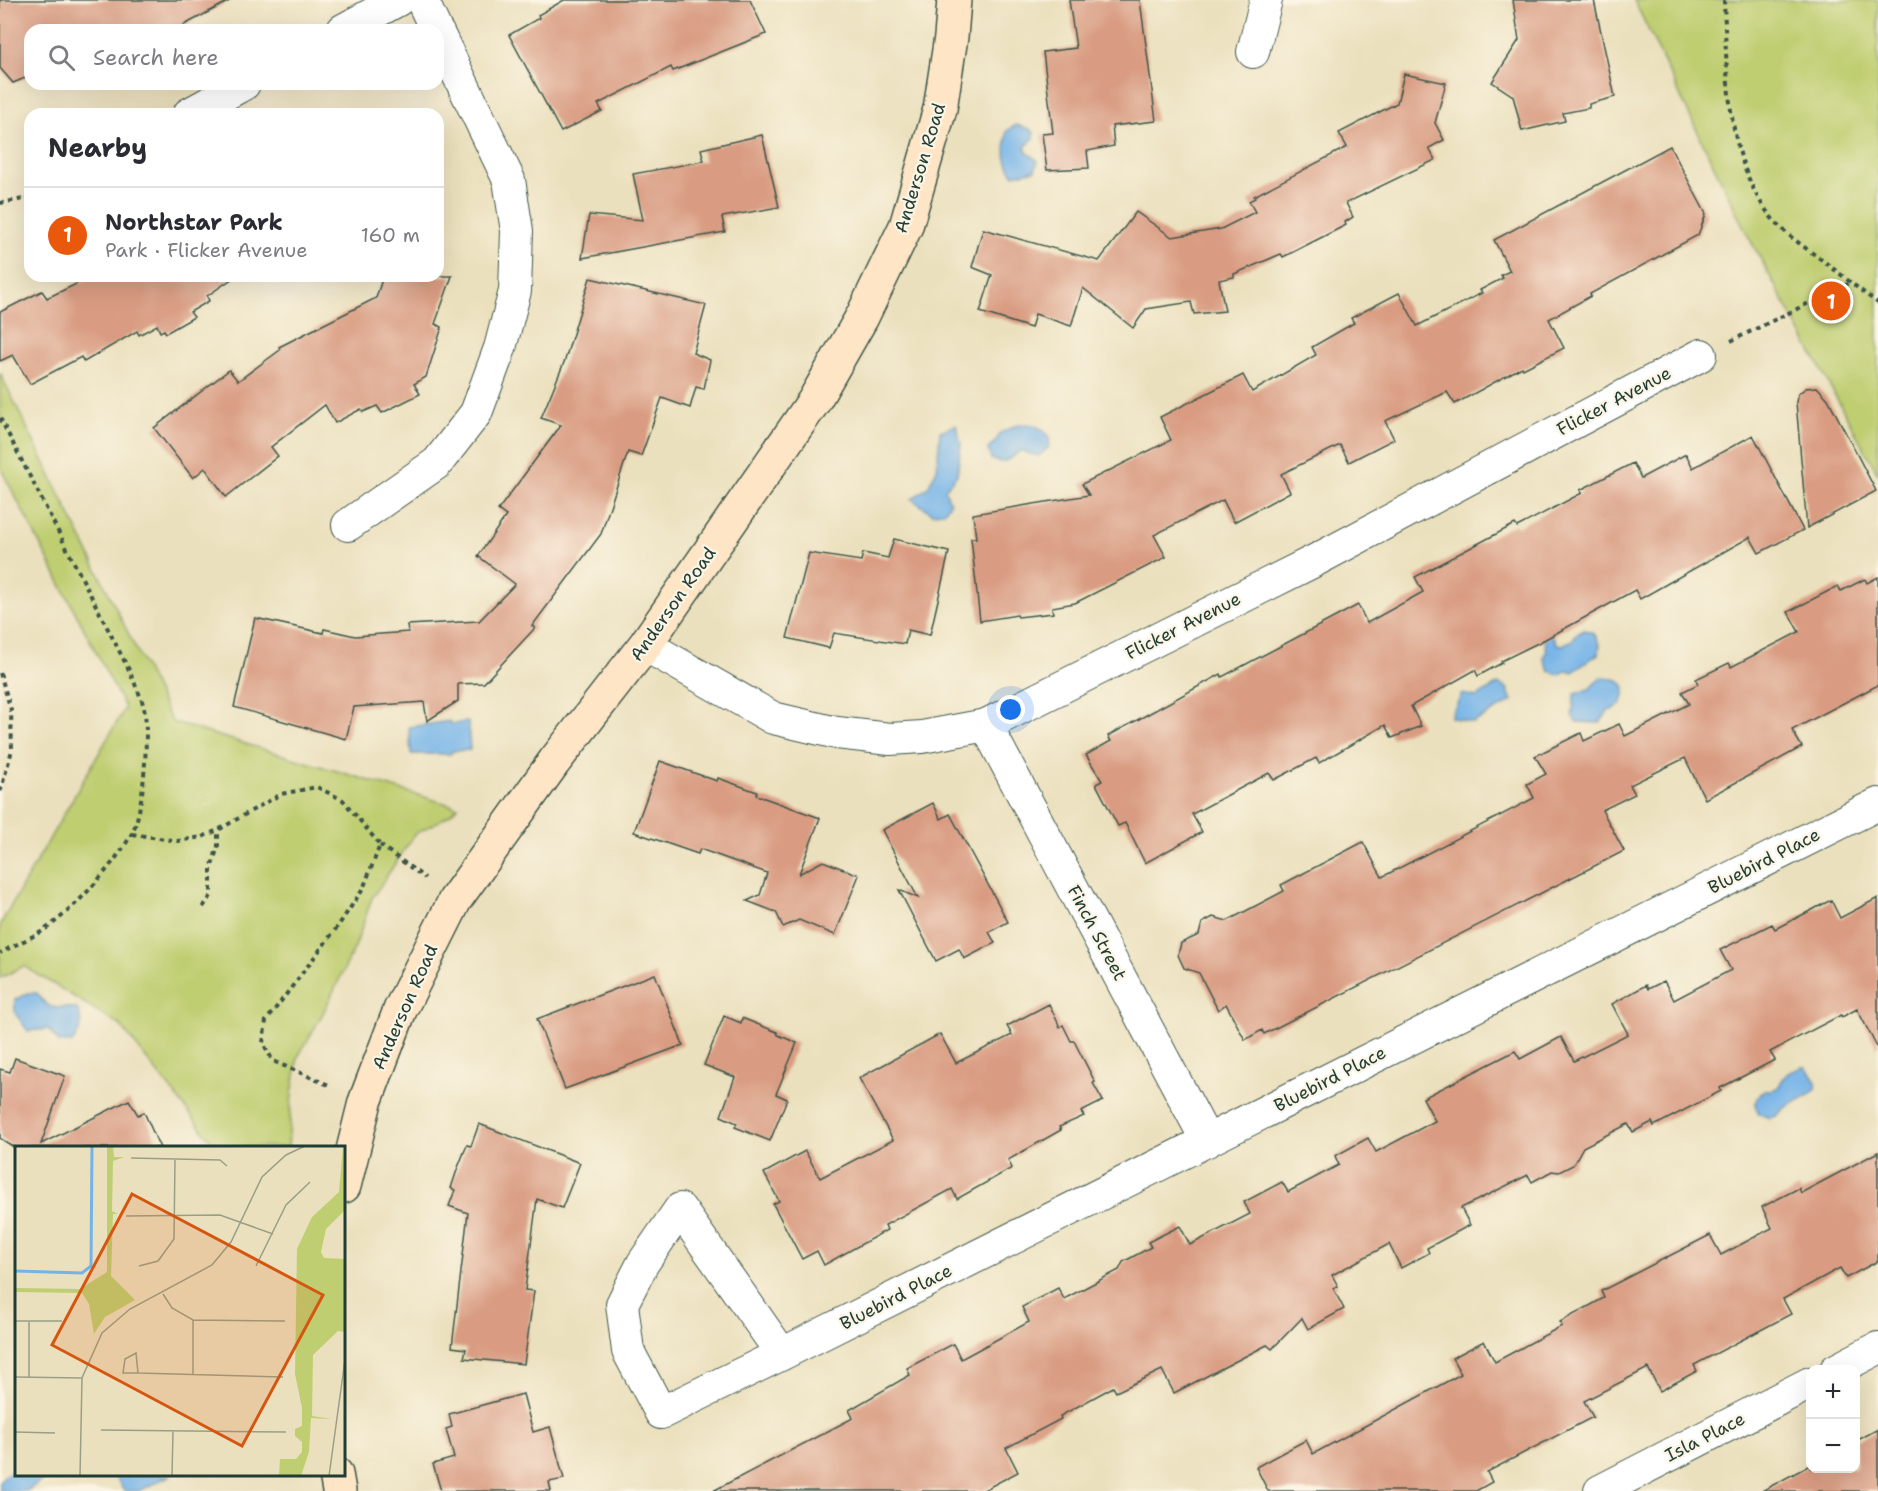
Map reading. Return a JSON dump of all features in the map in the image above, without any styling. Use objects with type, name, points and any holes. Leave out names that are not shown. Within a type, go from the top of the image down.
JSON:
[{"type":"street","points":[[354,24],[398,0]]},
{"type":"street","points":[[422,0],[433,24]]},
{"type":"street","name":"Anderson Road","points":[[345,1182],[365,1102],[400,1010],[455,900],[554,762],[645,645],[814,401],[862,317],[906,226],[940,109],[954,0]]},
{"type":"street","points":[[1252,52],[1266,0]]},
{"type":"street","points":[[348,525],[437,463],[476,413],[500,348],[515,291],[517,231],[509,180],[444,46]]},
{"type":"street","points":[[200,108],[233,90]]},
{"type":"street","name":"Flicker Avenue","points":[[645,645],[773,718],[837,733],[890,739],[921,737],[986,725],[1316,560],[1701,355]]},
{"type":"street","name":"Finch Street","points":[[986,725],[1207,1142]]},
{"type":"street","name":"Bluebird Place","points":[[782,1354],[680,1209],[643,1263],[622,1304],[628,1351],[661,1413],[782,1354],[1207,1142],[1878,804]]},
{"type":"street","points":[[1846,1365],[1878,1348]]},
{"type":"street","name":"Isla Place","points":[[1600,1491],[1806,1385]]},
{"type":"street","points":[[336,1476],[339,1491]]},
{"type":"path","points":[[1724,0],[1728,98],[1745,169],[1756,195],[1772,218],[1797,242],[1878,303]]},
{"type":"path","points":[[0,203],[24,199]]},
{"type":"path","points":[[1701,355],[1850,283]]},
{"type":"path","points":[[0,418],[129,670],[145,711],[146,754],[142,797],[132,834],[110,865],[78,902],[42,931],[0,953]]},
{"type":"path","points":[[0,673],[11,710],[12,750],[0,793]]},
{"type":"path","points":[[132,834],[178,841],[202,837],[281,794],[317,787],[343,800],[380,845],[455,900]]},
{"type":"path","points":[[203,907],[212,896],[211,869],[218,846],[218,830]]},
{"type":"path","points":[[365,1102],[299,1070],[273,1061],[263,1043],[266,1021],[363,889],[380,845]]},
{"type":"green space","points":[[1634,0],[1878,0],[1878,474],[1747,234]]},
{"type":"green space","points":[[0,373],[172,722],[458,807],[448,816],[415,834],[372,898],[355,947],[322,1015],[298,1057],[292,1094],[288,1146],[215,1146],[120,1025],[24,966],[0,978],[0,925],[125,708],[0,467]]},
{"type":"water","points":[[1016,125],[1030,129],[1034,133],[1034,138],[1025,147],[1027,152],[1038,161],[1035,170],[1014,175],[1006,159],[1005,149],[1007,131]]},
{"type":"water","points":[[1019,424],[1033,425],[1043,430],[1050,437],[1049,447],[1039,456],[1020,451],[1003,462],[991,459],[988,449],[1000,433]]},
{"type":"water","points":[[956,425],[961,444],[957,475],[945,489],[950,503],[944,512],[932,513],[912,499],[928,487],[937,469],[940,431]]},
{"type":"water","points":[[1584,630],[1594,633],[1600,645],[1598,654],[1573,672],[1567,670],[1559,675],[1549,671],[1543,657],[1547,651],[1544,638],[1552,635],[1557,644],[1562,645],[1573,640],[1575,635]]},
{"type":"water","points":[[1601,677],[1619,680],[1625,687],[1621,703],[1608,711],[1600,723],[1576,722],[1572,715],[1575,694],[1589,689]]},
{"type":"water","points":[[1498,684],[1507,688],[1512,701],[1473,723],[1450,717],[1462,694],[1477,697]]},
{"type":"water","points":[[450,721],[451,724],[468,722],[470,750],[452,751],[451,754],[411,754],[409,727]]},
{"type":"water","points":[[28,993],[37,993],[47,1005],[52,1007],[77,1009],[80,1026],[72,1043],[59,1042],[48,1029],[28,1031],[15,1013],[15,1000]]},
{"type":"water","points":[[1806,1067],[1816,1082],[1816,1089],[1786,1107],[1776,1116],[1770,1118],[1759,1114],[1756,1101],[1761,1093],[1764,1090],[1775,1089],[1787,1074]]},
{"type":"water","points":[[15,1468],[15,1476],[40,1476],[42,1480],[27,1491],[0,1491],[0,1480]]},
{"type":"water","points":[[116,1476],[169,1476],[139,1491],[124,1491]]},
{"type":"building","points":[[0,0],[231,0],[186,24],[24,24],[24,78],[13,83],[0,68]]},
{"type":"building","points":[[564,0],[750,0],[766,34],[673,71],[671,67],[598,104],[602,111],[561,132],[509,35]]},
{"type":"building","points":[[1069,0],[1140,0],[1156,121],[1112,126],[1114,146],[1087,151],[1089,168],[1047,170],[1042,134],[1053,133],[1043,52],[1076,48]]},
{"type":"building","points":[[1513,0],[1594,0],[1615,97],[1589,104],[1589,108],[1563,113],[1565,121],[1522,131],[1513,96],[1492,82],[1519,40]]},
{"type":"building","points":[[1404,74],[1446,83],[1435,123],[1444,140],[1429,148],[1435,160],[1346,203],[1353,217],[1345,222],[1346,225],[1283,257],[1281,254],[1234,274],[1234,277],[1219,280],[1225,311],[1194,314],[1191,302],[1146,309],[1133,328],[1083,288],[1071,326],[1035,314],[1031,328],[980,312],[992,275],[972,267],[983,229],[1099,261],[1136,212],[1172,237],[1221,229],[1255,212],[1249,201],[1255,198],[1254,196],[1347,147],[1339,133],[1397,103]]},
{"type":"building","points":[[762,135],[779,207],[722,217],[725,232],[582,258],[589,215],[643,220],[633,174],[704,161],[701,149]]},
{"type":"building","points":[[1670,146],[1706,214],[1698,235],[1549,319],[1564,348],[1523,369],[1522,367],[1455,404],[1447,392],[1385,421],[1394,439],[1349,462],[1340,445],[1281,474],[1290,492],[1234,522],[1223,500],[1154,535],[1166,557],[1075,603],[1052,607],[1053,613],[1018,617],[1017,615],[980,621],[971,538],[976,538],[973,514],[1089,495],[1082,484],[1171,440],[1160,417],[1243,375],[1252,392],[1316,355],[1312,347],[1354,323],[1351,318],[1399,293],[1417,326],[1482,293],[1480,290],[1503,278],[1501,275],[1510,271],[1494,240]]},
{"type":"building","points":[[444,276],[452,276],[435,324],[442,327],[426,377],[414,384],[420,394],[382,413],[377,406],[363,412],[361,409],[335,423],[325,405],[271,447],[278,456],[226,497],[205,468],[193,478],[154,428],[229,370],[238,381],[280,350],[279,347],[376,298],[381,282],[444,282]]},
{"type":"building","points":[[590,278],[706,305],[693,353],[710,360],[704,389],[696,387],[690,408],[662,398],[641,456],[628,452],[601,534],[532,626],[535,628],[484,683],[458,684],[458,701],[427,721],[424,702],[354,707],[346,739],[234,707],[255,618],[323,633],[324,629],[355,636],[408,632],[407,625],[479,621],[515,584],[478,556],[506,516],[498,510],[561,425],[541,418],[565,360]]},
{"type":"building","points":[[80,282],[227,282],[207,296],[209,301],[190,312],[194,317],[166,333],[164,330],[160,332],[157,325],[139,335],[137,331],[84,362],[81,357],[30,384],[13,355],[0,361],[0,312],[42,291],[47,298]]},
{"type":"building","points":[[1817,387],[1828,399],[1876,491],[1807,528],[1796,402],[1798,394],[1806,388]]},
{"type":"building","points":[[1753,435],[1803,530],[1759,553],[1750,537],[1640,599],[1635,590],[1501,661],[1502,663],[1478,676],[1475,670],[1411,706],[1421,726],[1392,738],[1385,725],[1319,763],[1316,758],[1274,780],[1269,773],[1192,814],[1202,832],[1145,863],[1125,823],[1118,826],[1096,784],[1102,781],[1086,755],[1111,741],[1108,736],[1221,674],[1222,677],[1358,605],[1367,623],[1423,592],[1415,577],[1515,524],[1517,527],[1582,493],[1580,490],[1633,463],[1641,478],[1686,454],[1693,468]]},
{"type":"building","points":[[894,539],[949,552],[930,635],[908,630],[905,644],[834,633],[829,648],[787,638],[809,553],[861,561],[863,553],[888,558]]},
{"type":"building","points":[[1878,577],[1878,685],[1792,730],[1802,747],[1705,799],[1685,758],[1630,785],[1635,794],[1602,810],[1624,851],[1264,1034],[1262,1030],[1245,1040],[1226,1004],[1218,1010],[1199,973],[1184,968],[1178,955],[1181,943],[1199,935],[1202,923],[1213,917],[1227,921],[1284,891],[1281,885],[1363,842],[1382,877],[1534,798],[1527,784],[1546,774],[1535,756],[1581,733],[1584,741],[1619,724],[1625,736],[1689,704],[1682,692],[1698,684],[1696,679],[1729,663],[1731,667],[1799,632],[1788,612],[1838,586],[1841,591],[1865,579],[1867,583]]},
{"type":"building","points":[[660,761],[717,781],[718,778],[757,792],[756,795],[820,818],[799,874],[823,861],[859,875],[835,935],[799,920],[783,927],[776,912],[747,901],[760,895],[767,873],[700,849],[698,854],[634,832]]},
{"type":"building","points":[[933,803],[941,819],[950,814],[1008,922],[989,932],[995,943],[964,959],[959,949],[936,961],[899,890],[918,898],[882,830]]},
{"type":"building","points":[[1878,898],[1878,1049],[1857,1009],[1842,1017],[1841,1015],[1770,1052],[1775,1060],[1654,1126],[1652,1122],[1633,1132],[1628,1124],[1583,1147],[1573,1165],[1559,1172],[1552,1171],[1532,1182],[1528,1175],[1461,1208],[1470,1225],[1427,1248],[1429,1253],[1401,1268],[1389,1244],[1332,1275],[1338,1286],[1333,1288],[1344,1309],[1308,1329],[1302,1318],[1272,1349],[1267,1345],[1174,1393],[1162,1370],[1116,1392],[1113,1387],[1060,1416],[1061,1419],[1006,1448],[1018,1472],[982,1491],[713,1491],[853,1418],[849,1410],[910,1375],[907,1368],[953,1344],[961,1359],[1029,1322],[1022,1307],[1058,1288],[1064,1299],[1119,1270],[1123,1262],[1151,1247],[1148,1242],[1180,1226],[1190,1245],[1250,1214],[1244,1202],[1282,1182],[1288,1192],[1339,1165],[1335,1156],[1368,1138],[1376,1152],[1435,1121],[1423,1098],[1515,1051],[1520,1059],[1561,1037],[1574,1061],[1628,1034],[1612,1004],[1646,985],[1648,989],[1664,981],[1674,1000],[1731,970],[1720,950],[1772,924],[1775,929],[1831,900],[1840,918]]},
{"type":"building","points":[[655,974],[683,1045],[565,1089],[537,1019]]},
{"type":"building","points":[[1049,1004],[1060,1027],[1063,1025],[1071,1041],[1074,1041],[1103,1101],[1081,1112],[1084,1116],[1059,1127],[1061,1130],[1008,1160],[1012,1168],[957,1199],[952,1189],[885,1225],[887,1230],[824,1265],[817,1251],[802,1259],[773,1204],[779,1201],[764,1173],[805,1151],[820,1178],[893,1140],[859,1078],[940,1034],[956,1063],[1012,1035],[1007,1026]]},
{"type":"building","points":[[724,1016],[741,1023],[742,1018],[797,1043],[776,1094],[787,1099],[770,1141],[735,1127],[737,1123],[721,1116],[735,1077],[704,1065]]},
{"type":"building","points":[[15,1058],[65,1076],[41,1144],[129,1100],[138,1115],[144,1112],[159,1146],[15,1146],[15,1148],[0,1138],[0,1069],[10,1072]]},
{"type":"building","points":[[479,1124],[580,1163],[562,1208],[537,1199],[525,1290],[534,1291],[524,1364],[464,1358],[466,1349],[452,1347],[468,1213],[449,1206],[455,1190],[451,1188],[467,1145],[471,1146]]},
{"type":"building","points":[[1878,1152],[1878,1261],[1846,1278],[1840,1268],[1783,1299],[1791,1314],[1694,1365],[1697,1371],[1660,1391],[1648,1368],[1584,1401],[1593,1417],[1487,1472],[1492,1482],[1476,1491],[1268,1491],[1256,1467],[1306,1440],[1313,1454],[1461,1374],[1452,1358],[1484,1341],[1495,1362],[1562,1326],[1560,1322],[1604,1298],[1601,1291],[1710,1235],[1721,1255],[1772,1228],[1762,1207],[1799,1188],[1801,1193]]},
{"type":"building","points":[[523,1394],[533,1432],[550,1427],[564,1479],[549,1482],[551,1491],[441,1491],[433,1464],[454,1458],[446,1429],[452,1427],[449,1414]]},
{"type":"building","points":[[1878,1429],[1878,1491],[1762,1491],[1806,1467],[1806,1473],[1860,1473],[1860,1439]]},
{"type":"place","name":"Northstar Park","points":[[1831,301]]}]
